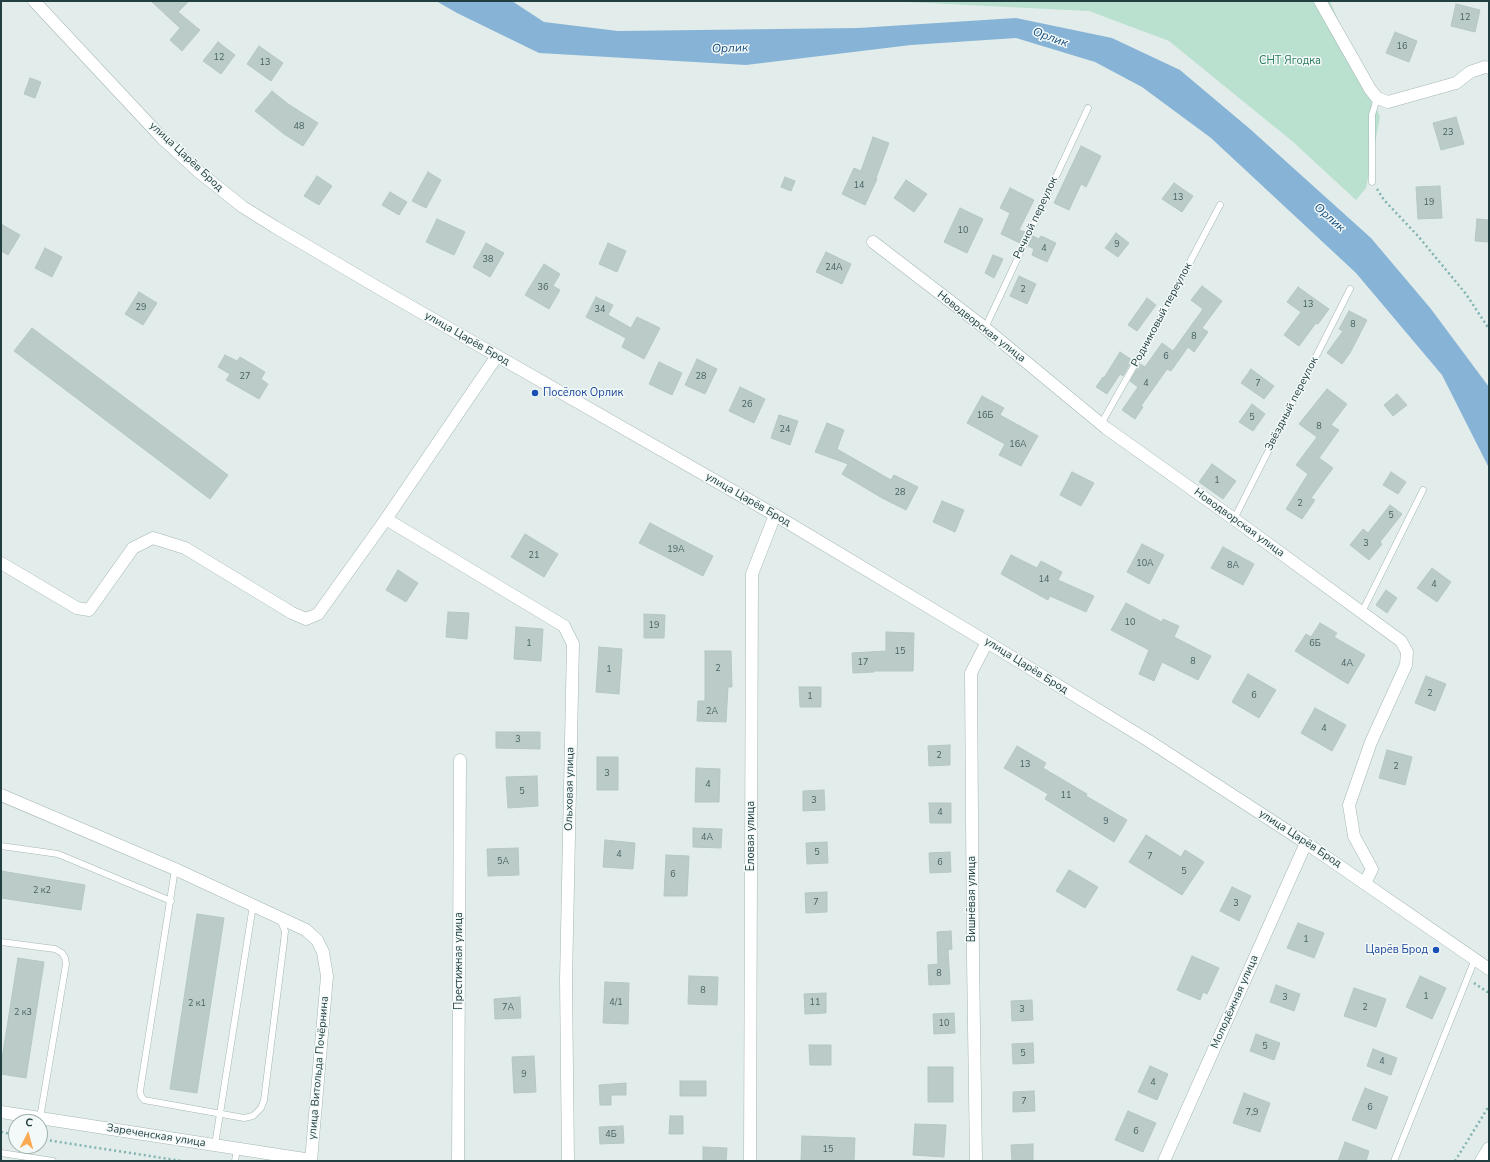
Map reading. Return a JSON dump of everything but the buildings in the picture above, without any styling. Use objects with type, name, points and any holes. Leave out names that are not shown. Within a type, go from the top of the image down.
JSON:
[{"type":"street","name":"улица Царёв Брод","points":[[34,1],[162,138],[221,191],[274,227],[775,515],[987,642],[1149,741],[1306,843],[1489,969]]},
{"type":"street","points":[[1320,1],[1370,89],[1377,98],[1388,102],[1456,83],[1470,72],[1485,66],[1489,68]]},
{"type":"street","name":"Новодворская улица","points":[[873,242],[985,328],[1101,424],[1401,641],[1407,652],[1406,665],[1371,742],[1349,805],[1354,836],[1372,870],[1365,883]]},
{"type":"street","points":[[1,563],[77,608],[88,610],[133,548],[153,538],[185,548],[292,613],[306,619],[318,614],[497,356]]},
{"type":"street","name":"Еловая улица","points":[[750,1161],[752,574],[775,515]]},
{"type":"street","name":"Ольховая улица","points":[[386,518],[564,626],[573,644],[566,980],[568,1161]]},
{"type":"street","name":"Вишнёвая улица","points":[[976,1161],[971,673],[987,642]]},
{"type":"street","name":"Престижная улица","points":[[458,1161],[460,760]]},
{"type":"street","name":"улица Витольда Почёрнина","points":[[1,795],[175,869],[280,917],[306,930],[317,940],[324,952],[327,976],[311,1161]]},
{"type":"street","name":"Молодёжная улица","points":[[1164,1161],[1306,843]]},
{"type":"street","name":"Зареченская улица","points":[[1,1112],[14,1114]]},
{"type":"street","name":"Зареченская улица","points":[[48,1119],[237,1148],[311,1161]]},
{"type":"street","points":[[1481,1161],[1489,1148]]},
{"type":"lane","points":[[1372,182],[1372,115],[1377,98]]},
{"type":"lane","name":"Речной переулок","points":[[985,328],[1088,108]]},
{"type":"lane","name":"Родниковый переулок","points":[[1101,424],[1152,334],[1220,205]]},
{"type":"lane","name":"Звёздный переулок","points":[[1234,519],[1350,289]]},
{"type":"lane","points":[[1362,612],[1423,490]]},
{"type":"lane","points":[[1,846],[58,854],[171,901]]},
{"type":"lane","points":[[175,869],[140,1091],[144,1100],[244,1118],[253,1116],[261,1108],[264,1100],[285,931],[280,917]]},
{"type":"lane","points":[[215,1145],[252,905]]},
{"type":"lane","points":[[1,942],[55,950],[62,953],[65,958],[66,964],[41,1114]]},
{"type":"lane","points":[[1394,1161],[1475,959]]},
{"type":"lane","points":[[235,1161],[237,1148]]},
{"type":"lane","points":[[1,1153],[53,1161]]},
{"type":"path","points":[[1372,182],[1384,200],[1418,236],[1466,294],[1489,329]]},
{"type":"path","points":[[1467,978],[1489,993]]},
{"type":"path","points":[[1455,1161],[1489,1106]]},
{"type":"path","points":[[48,1140],[182,1161]]},
{"type":"green space","name":"СНТ Ягодка","points":[[886,1],[1330,1],[1380,117],[1366,188],[1356,200],[1292,141],[1169,41],[1089,11]]},
{"type":"water","name":"Орлик","points":[[436,1],[512,1],[544,22],[618,31],[858,28],[1016,18],[1112,38],[1180,70],[1250,129],[1371,238],[1431,309],[1489,387],[1489,468],[1442,375],[1356,273],[1211,138],[1142,87],[1095,62],[1016,38],[911,45],[746,65],[539,53],[457,13]]},
{"type":"place","name":"Посёлок Орлик","points":[[535,393]]},
{"type":"place","name":"Царёв Брод","points":[[1436,950]]}]
